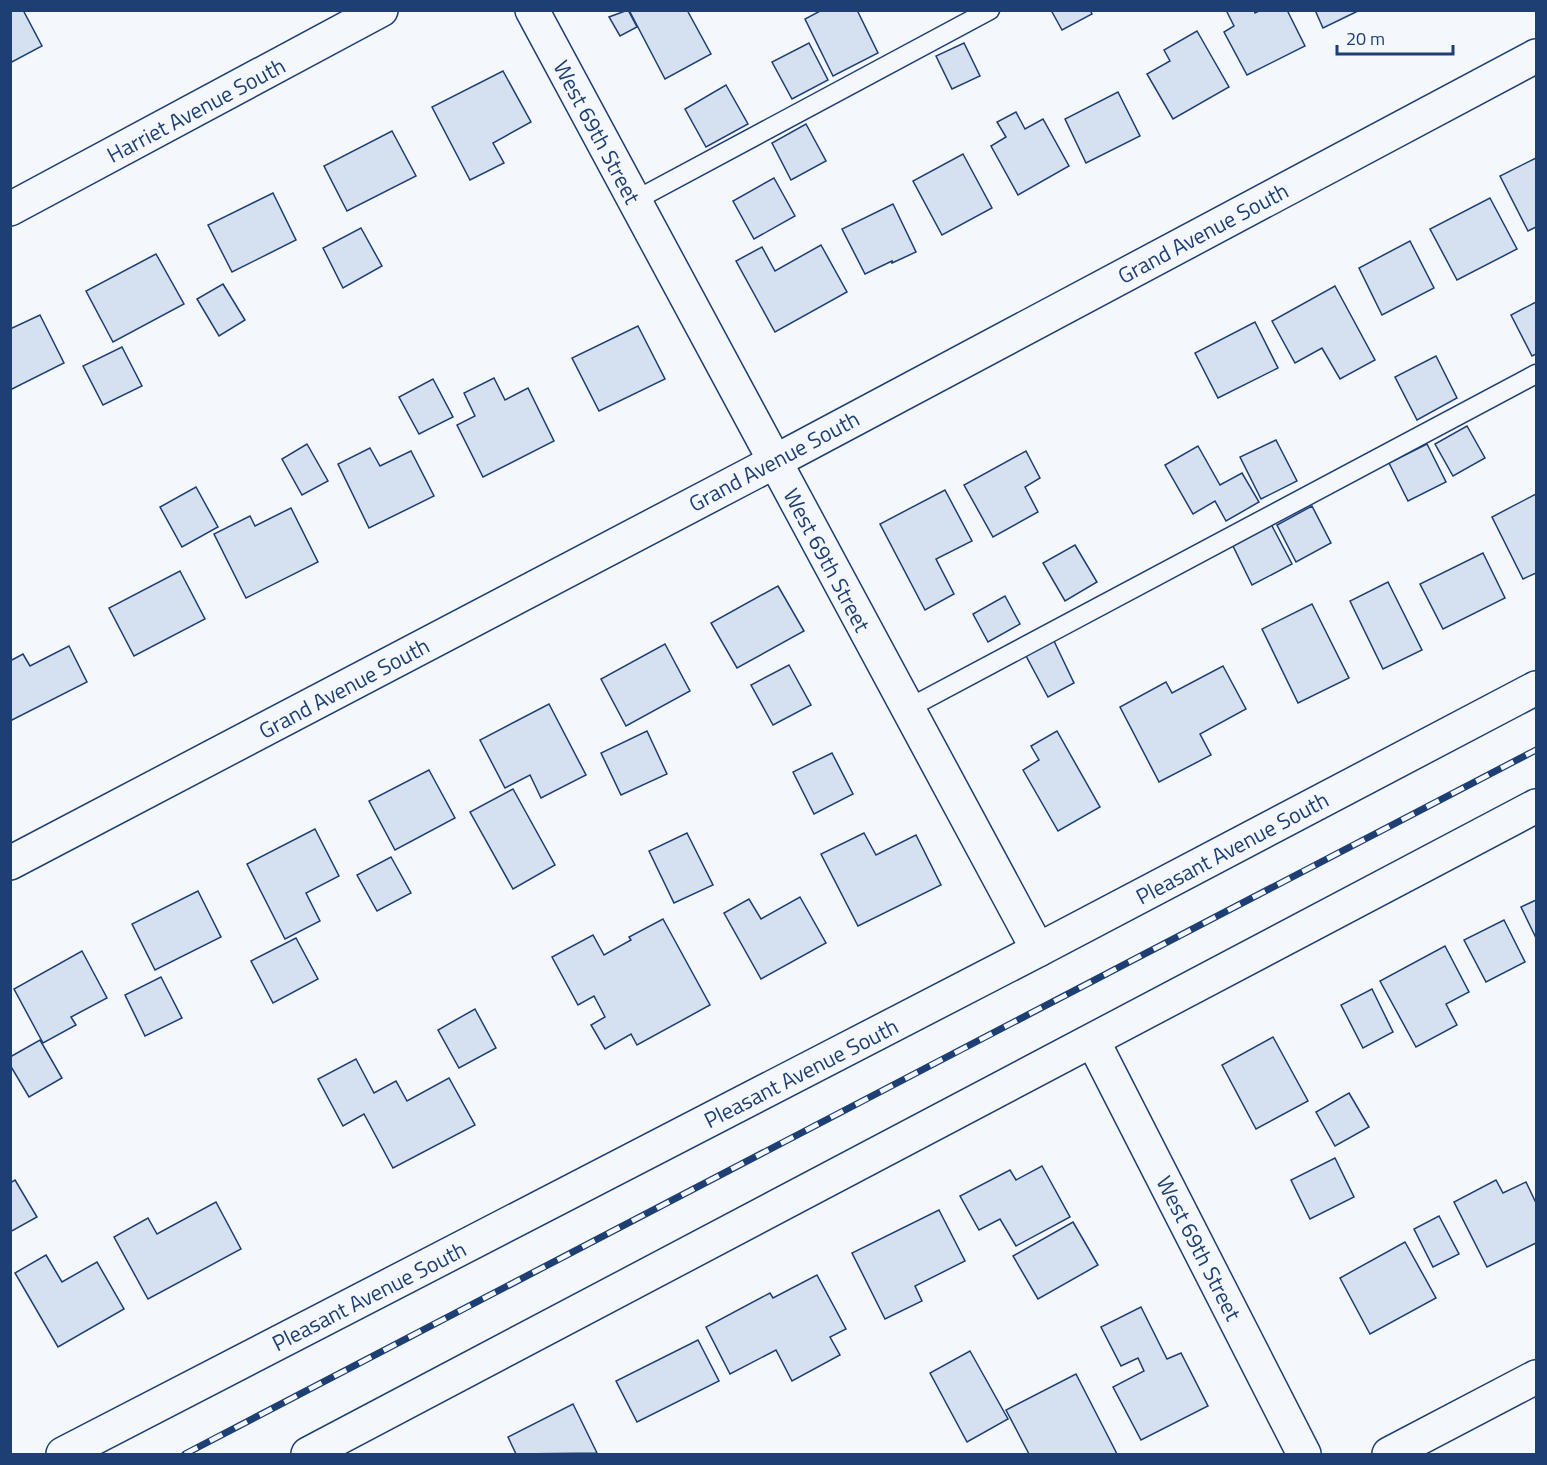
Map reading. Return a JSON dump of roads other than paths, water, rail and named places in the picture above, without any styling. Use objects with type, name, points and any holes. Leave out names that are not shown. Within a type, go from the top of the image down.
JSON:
[{"type":"street","name":"Harriet Avenue South","points":[[10,209],[381,10]]},
{"type":"street","name":"West 69th Street","points":[[532,10],[1038,950]]},
{"type":"street","name":"Grand Avenue South","points":[[10,863],[774,462],[1536,56]]},
{"type":"street","name":"Pleasant Avenue South","points":[[63,1455],[1038,950],[1536,688]]},
{"type":"street","points":[[308,1455],[1536,806]]},
{"type":"street","name":"West 69th Street","points":[[1094,1041],[1304,1455]]},
{"type":"street","points":[[1389,1455],[1536,1377]]},
{"type":"lane","points":[[634,201],[990,10]]},
{"type":"lane","points":[[907,709],[1536,374]]},
{"type":"railway","points":[[185,1454],[1536,750]]}]
